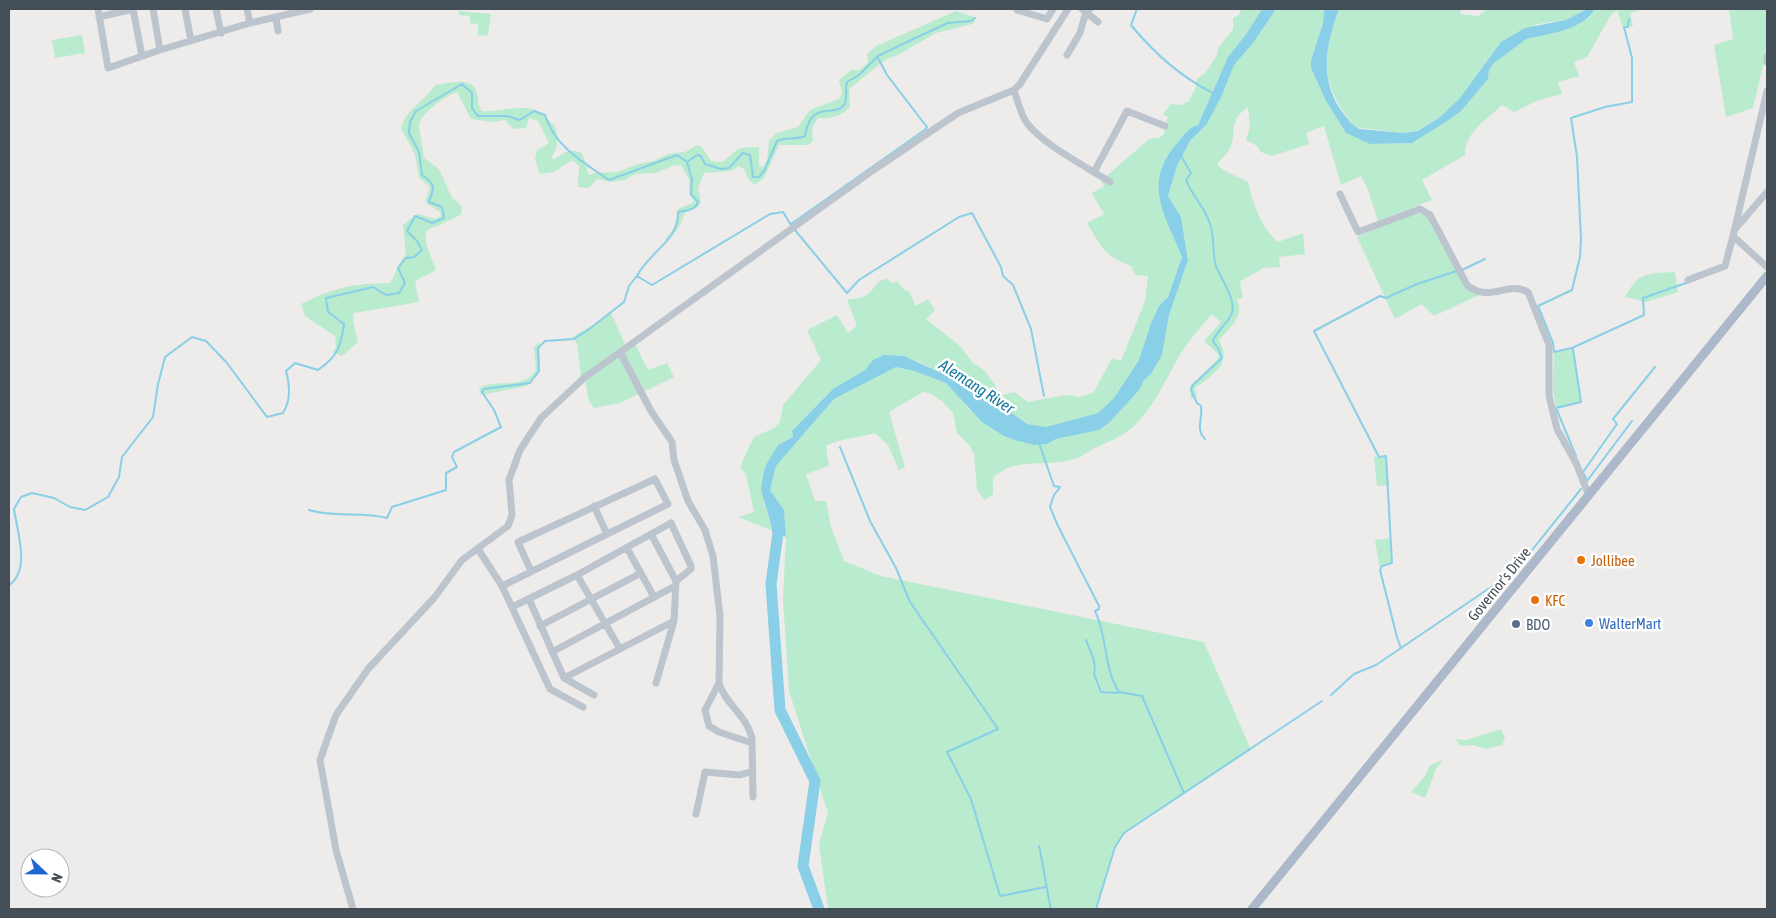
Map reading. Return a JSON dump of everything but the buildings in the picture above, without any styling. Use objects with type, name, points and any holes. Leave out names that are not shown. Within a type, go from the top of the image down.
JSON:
[{"type":"main road","name":"Governor's Drive","points":[[1252,909],[1767,276]]},
{"type":"street","points":[[98,9],[108,68],[250,23],[310,9]]},
{"type":"street","points":[[99,17],[133,9],[142,56]]},
{"type":"street","points":[[153,9],[160,50]]},
{"type":"street","points":[[185,9],[191,41]]},
{"type":"street","points":[[216,9],[221,33]]},
{"type":"street","points":[[247,9],[250,23]]},
{"type":"street","points":[[1017,10],[1047,19],[1053,9]]},
{"type":"street","points":[[353,909],[336,850],[320,760],[336,715],[368,669],[434,598],[462,560],[511,522],[509,480],[520,450],[541,418],[584,378],[880,165],[958,113],[1014,90],[1020,84],[1068,9]]},
{"type":"street","points":[[1067,55],[1080,32],[1086,10],[1098,22]]},
{"type":"street","points":[[276,18],[278,31]]},
{"type":"street","points":[[1767,57],[1767,62]]},
{"type":"street","points":[[1014,90],[1024,119],[1032,128],[1110,182]]},
{"type":"street","points":[[1688,280],[1725,266],[1767,91]]},
{"type":"street","points":[[1094,172],[1127,111],[1165,126]]},
{"type":"street","points":[[1734,232],[1767,192]]},
{"type":"street","points":[[1340,194],[1358,232],[1420,209],[1426,211],[1430,215],[1467,284],[1476,292],[1487,293],[1516,288],[1528,292],[1549,345],[1549,396],[1557,429],[1576,463],[1589,496]]},
{"type":"street","points":[[1734,232],[1767,267]]},
{"type":"street","points":[[620,352],[651,411],[672,442],[674,460],[688,501],[705,530],[709,542],[713,556],[720,616],[719,683],[722,692],[747,723],[752,743],[753,797]]},
{"type":"street","points":[[502,586],[668,504],[655,479],[518,542],[532,571]]},
{"type":"street","points":[[594,506],[607,534]]},
{"type":"street","points":[[512,607],[577,575],[671,523],[691,566],[690,569],[676,584],[654,598],[552,652]]},
{"type":"street","points":[[650,534],[676,584],[674,621],[656,683]]},
{"type":"street","points":[[627,548],[654,598]]},
{"type":"street","points":[[478,549],[502,586],[550,689],[583,707]]},
{"type":"street","points":[[540,626],[641,573]]},
{"type":"street","points":[[577,575],[620,648]]},
{"type":"street","points":[[530,599],[564,678],[594,695]]},
{"type":"street","points":[[564,678],[674,621]]},
{"type":"street","points":[[719,683],[705,710],[709,726],[718,732],[752,743]]},
{"type":"street","points":[[696,814],[705,772],[740,775],[753,771]]},
{"type":"green space","points":[[1241,9],[1262,9],[1247,33],[1228,57],[1198,125],[1189,129],[1178,142],[1167,157],[1161,172],[1160,199],[1182,257],[1168,297],[1159,306],[1151,323],[1139,360],[1114,398],[1098,413],[1046,427],[1027,424],[1002,406],[978,397],[953,373],[939,372],[899,355],[873,360],[865,370],[833,389],[792,431],[793,437],[778,445],[774,453],[764,502],[773,531],[738,517],[754,512],[746,474],[741,469],[741,464],[754,437],[774,428],[780,422],[783,405],[821,360],[807,330],[837,315],[848,333],[857,326],[847,300],[866,296],[883,280],[887,279],[893,283],[898,282],[904,290],[909,291],[916,306],[928,299],[935,310],[926,319],[960,346],[973,363],[984,370],[995,385],[999,396],[1014,392],[1028,402],[1066,395],[1080,397],[1094,392],[1112,358],[1121,361],[1145,301],[1148,276],[1135,275],[1131,266],[1114,258],[1100,245],[1087,223],[1104,214],[1092,193],[1104,186],[1101,181],[1149,139],[1159,138],[1164,134],[1168,117],[1163,114],[1171,104],[1181,105],[1189,101],[1196,87],[1197,79],[1206,72],[1217,55],[1218,48],[1233,29],[1233,18],[1239,15]]},
{"type":"green space","points":[[1276,9],[1324,9],[1323,22],[1311,60],[1311,68],[1326,101],[1346,133],[1370,144],[1412,143],[1461,111],[1488,79],[1489,70],[1494,63],[1526,39],[1578,25],[1590,17],[1595,9],[1644,9],[1630,13],[1633,26],[1623,28],[1617,10],[1611,15],[1587,57],[1574,62],[1579,76],[1558,82],[1562,94],[1539,100],[1514,112],[1502,105],[1484,121],[1469,139],[1465,155],[1422,180],[1432,200],[1378,221],[1368,190],[1361,176],[1341,185],[1324,126],[1306,133],[1309,144],[1272,156],[1261,152],[1257,146],[1246,140],[1250,126],[1248,107],[1241,113],[1234,124],[1231,146],[1217,164],[1223,170],[1248,182],[1255,207],[1262,222],[1278,242],[1303,233],[1305,254],[1279,257],[1280,267],[1264,268],[1240,281],[1243,298],[1237,299],[1239,305],[1238,316],[1232,326],[1219,340],[1223,348],[1224,356],[1222,362],[1214,373],[1195,388],[1197,397],[1191,399],[1190,386],[1218,359],[1218,354],[1204,341],[1221,322],[1211,314],[1180,354],[1152,404],[1129,431],[1077,458],[1056,463],[1022,464],[1002,471],[993,478],[993,494],[985,500],[977,490],[974,454],[969,445],[957,433],[953,413],[943,402],[930,393],[923,392],[889,412],[905,467],[899,470],[888,445],[875,433],[826,446],[829,466],[806,474],[815,501],[826,501],[831,527],[844,561],[881,576],[1204,642],[1251,750],[1124,833],[1115,847],[1096,909],[828,909],[819,844],[828,813],[789,691],[783,599],[786,537],[784,510],[770,490],[776,466],[834,399],[896,367],[914,371],[946,383],[960,396],[969,409],[1047,444],[1056,439],[1099,430],[1109,423],[1140,389],[1144,380],[1151,374],[1162,355],[1169,315],[1188,260],[1181,217],[1168,196],[1177,166],[1190,141],[1207,124],[1222,95],[1234,65],[1253,43]]},
{"type":"green space","points":[[1339,9],[1461,9],[1460,14],[1478,16],[1487,9],[1587,9],[1566,20],[1538,24],[1501,42],[1460,98],[1440,117],[1418,131],[1403,133],[1355,127],[1335,97],[1327,71],[1327,57],[1329,42]]},
{"type":"green space","points":[[1729,9],[1767,9],[1767,49],[1753,108],[1726,117],[1714,45],[1733,39]]},
{"type":"green space","points":[[459,11],[491,14],[488,36],[478,35],[478,24],[470,23],[470,16],[459,15]]},
{"type":"green space","points":[[956,11],[974,17],[975,21],[972,24],[936,33],[898,55],[885,60],[849,89],[850,107],[847,110],[836,116],[818,118],[812,128],[813,140],[809,145],[779,145],[764,178],[754,185],[744,169],[739,166],[731,171],[704,173],[698,189],[701,202],[698,207],[685,213],[678,229],[668,241],[665,239],[675,227],[678,209],[694,202],[689,193],[689,179],[681,165],[672,166],[656,173],[635,174],[625,180],[612,182],[597,179],[589,188],[578,187],[579,166],[572,160],[554,172],[540,174],[535,160],[537,150],[549,143],[538,121],[529,118],[526,128],[513,129],[505,120],[492,122],[471,119],[457,92],[452,94],[428,111],[423,116],[419,126],[424,158],[439,169],[452,198],[462,206],[461,214],[426,231],[426,244],[436,270],[415,281],[419,302],[354,313],[353,321],[358,342],[342,356],[333,352],[336,347],[335,336],[305,316],[301,304],[334,290],[365,284],[390,283],[406,254],[403,225],[417,214],[436,219],[441,216],[440,212],[425,202],[430,187],[419,178],[415,154],[401,128],[403,121],[411,110],[435,85],[459,82],[471,84],[475,87],[482,111],[525,108],[540,112],[555,128],[557,144],[552,156],[553,160],[570,151],[582,153],[589,175],[618,172],[638,164],[653,161],[668,154],[685,152],[697,145],[702,147],[711,161],[717,162],[725,160],[742,148],[759,147],[759,167],[764,166],[767,160],[769,140],[777,133],[798,127],[810,110],[839,99],[842,93],[839,80],[851,70],[860,70],[868,62],[867,54],[876,46]]},
{"type":"green space","points":[[82,35],[85,53],[55,58],[52,40]]},
{"type":"green space","points":[[1414,212],[1428,216],[1465,287],[1479,295],[1434,316],[1422,304],[1395,319],[1357,237]]},
{"type":"green space","points":[[1675,272],[1678,292],[1646,302],[1625,297],[1640,278],[1651,274]]},
{"type":"green space","points":[[610,311],[625,344],[581,377],[577,344],[572,337],[595,324]]},
{"type":"green space","points":[[539,342],[540,371],[527,386],[481,395],[479,388],[486,385],[517,382],[530,376],[536,370],[534,347]]},
{"type":"green space","points":[[635,344],[648,370],[667,363],[674,377],[620,403],[594,408],[589,401],[585,380]]},
{"type":"green space","points":[[1572,348],[1581,402],[1556,408],[1553,390],[1554,352]]},
{"type":"green space","points":[[1386,456],[1389,485],[1377,486],[1374,457]]},
{"type":"green space","points":[[1391,538],[1392,563],[1382,566],[1380,570],[1375,540]]},
{"type":"green space","points":[[1501,729],[1505,738],[1502,745],[1486,749],[1473,745],[1460,746],[1456,739],[1466,740]]},
{"type":"green space","points":[[1443,760],[1436,769],[1425,798],[1411,792],[1425,776],[1430,765]]},
{"type":"water","points":[[1262,9],[1276,9],[1253,43],[1234,65],[1222,95],[1207,124],[1190,141],[1177,166],[1168,196],[1181,217],[1188,260],[1169,315],[1162,355],[1151,374],[1144,380],[1140,389],[1109,423],[1099,430],[1056,439],[1047,444],[1035,445],[1018,441],[1004,436],[982,422],[946,383],[914,371],[896,367],[834,399],[776,466],[770,490],[784,510],[786,537],[773,531],[761,490],[766,465],[778,445],[793,437],[792,431],[833,389],[865,370],[873,360],[884,355],[904,356],[939,372],[953,373],[978,397],[1002,406],[1027,424],[1046,427],[1098,413],[1114,398],[1139,360],[1151,323],[1159,306],[1168,297],[1182,257],[1160,199],[1161,172],[1167,157],[1178,142],[1189,129],[1198,125],[1228,57],[1247,33]]},
{"type":"water","points":[[1324,9],[1339,9],[1328,49],[1327,75],[1335,100],[1343,113],[1352,124],[1360,129],[1403,133],[1418,131],[1440,117],[1460,98],[1501,42],[1525,28],[1566,20],[1587,9],[1595,9],[1574,27],[1526,39],[1494,63],[1489,70],[1488,79],[1461,111],[1412,143],[1370,144],[1346,133],[1326,101],[1311,68],[1311,60],[1323,23]]},
{"type":"waterway","points":[[1137,9],[1131,25],[1140,35],[1179,72],[1213,93]]},
{"type":"waterway","points":[[9,585],[16,578],[21,560],[20,539],[14,509],[21,497],[32,493],[54,498],[70,507],[85,510],[108,497],[119,477],[122,457],[153,417],[158,384],[165,357],[192,337],[206,341],[227,363],[267,417],[283,413],[286,408],[289,392],[286,371],[295,363],[318,370],[330,361],[337,351],[344,324],[328,312],[326,298],[373,287],[386,295],[399,293],[405,283],[398,268],[406,258],[414,257],[422,250],[417,241],[407,231],[415,216],[432,223],[444,218],[442,207],[429,202],[433,186],[422,175],[419,152],[409,133],[410,122],[416,111],[462,84],[472,93],[472,108],[478,116],[507,116],[520,120],[534,111],[545,115],[563,145],[580,160],[609,180],[677,155],[687,162],[697,155],[701,156],[705,164],[721,169],[729,168],[743,153],[750,155],[753,177],[759,177],[764,171],[777,141],[805,136],[812,117],[817,113],[839,109],[844,105],[847,82],[859,75],[878,56],[948,23],[971,21],[975,18]]},
{"type":"waterway","points":[[1629,19],[1628,27],[1624,27],[1632,58],[1632,102],[1605,107],[1571,118],[1577,157],[1581,239],[1580,257],[1572,290],[1538,306],[1553,343],[1554,352],[1572,348],[1644,315],[1643,298],[1689,282]]},
{"type":"waterway","points":[[791,224],[926,129],[927,127],[887,75],[878,58]]},
{"type":"waterway","points":[[1181,156],[1191,173],[1186,180],[1210,224],[1216,266],[1230,295],[1233,307],[1230,317],[1213,341],[1222,358],[1193,385],[1191,390],[1197,403],[1201,406],[1200,431],[1205,439]]},
{"type":"waterway","points":[[637,276],[669,239],[674,231],[678,212],[692,209],[697,205],[698,202],[691,194],[692,180],[687,162]]},
{"type":"waterway","points":[[309,510],[328,514],[368,515],[387,518],[392,507],[446,490],[446,473],[457,467],[452,457],[454,452],[501,427],[494,410],[482,392],[484,389],[530,383],[539,371],[538,348],[545,341],[574,339],[588,330],[624,302],[629,286],[637,276],[652,285],[770,214],[783,212],[791,225]]},
{"type":"waterway","points":[[795,230],[847,293],[859,280],[959,217],[972,213],[1001,267],[1003,276],[1013,285],[1031,329],[1044,396]]},
{"type":"waterway","points":[[1462,270],[1485,259]]},
{"type":"waterway","points":[[1401,648],[1380,570],[1382,566],[1392,563],[1386,456],[1379,457],[1314,331],[1380,296],[1386,298],[1417,284],[1457,271]]},
{"type":"waterway","points":[[1573,349],[1581,402],[1556,408],[1576,456]]},
{"type":"waterway","points":[[1583,472],[1617,424],[1613,419],[1655,367]]},
{"type":"waterway","points":[[1587,481],[1632,421]]},
{"type":"waterway","points":[[1039,443],[1054,486],[1060,487],[1054,495],[1050,507],[1099,606],[1099,609],[1095,611],[1102,631],[1110,672],[1114,682],[1119,692],[1142,696],[1184,793]]},
{"type":"waterway","points":[[840,447],[870,521],[896,568],[910,602],[998,729],[947,752],[971,799],[1000,896],[1046,887]]},
{"type":"waterway","points":[[1584,474],[1587,481]]},
{"type":"waterway","points":[[1331,695],[1354,674],[1376,665],[1500,581],[1520,565],[1581,489]]},
{"type":"waterway","name":"Alemang River","points":[[776,519],[778,533],[771,584],[780,710],[815,781],[803,866],[819,909]]},
{"type":"waterway","points":[[1086,640],[1093,657],[1095,665],[1094,674],[1101,692],[1118,693]]},
{"type":"waterway","points":[[1096,909],[1115,847],[1124,833],[1322,701]]},
{"type":"waterway","points":[[1039,846],[1051,909]]},
{"type":"place","name":"Jollibee","points":[[1581,560]]},
{"type":"place","name":"KFC","points":[[1535,600]]},
{"type":"place","name":"WalterMart","points":[[1589,623]]},
{"type":"place","name":"BDO","points":[[1516,624]]}]
